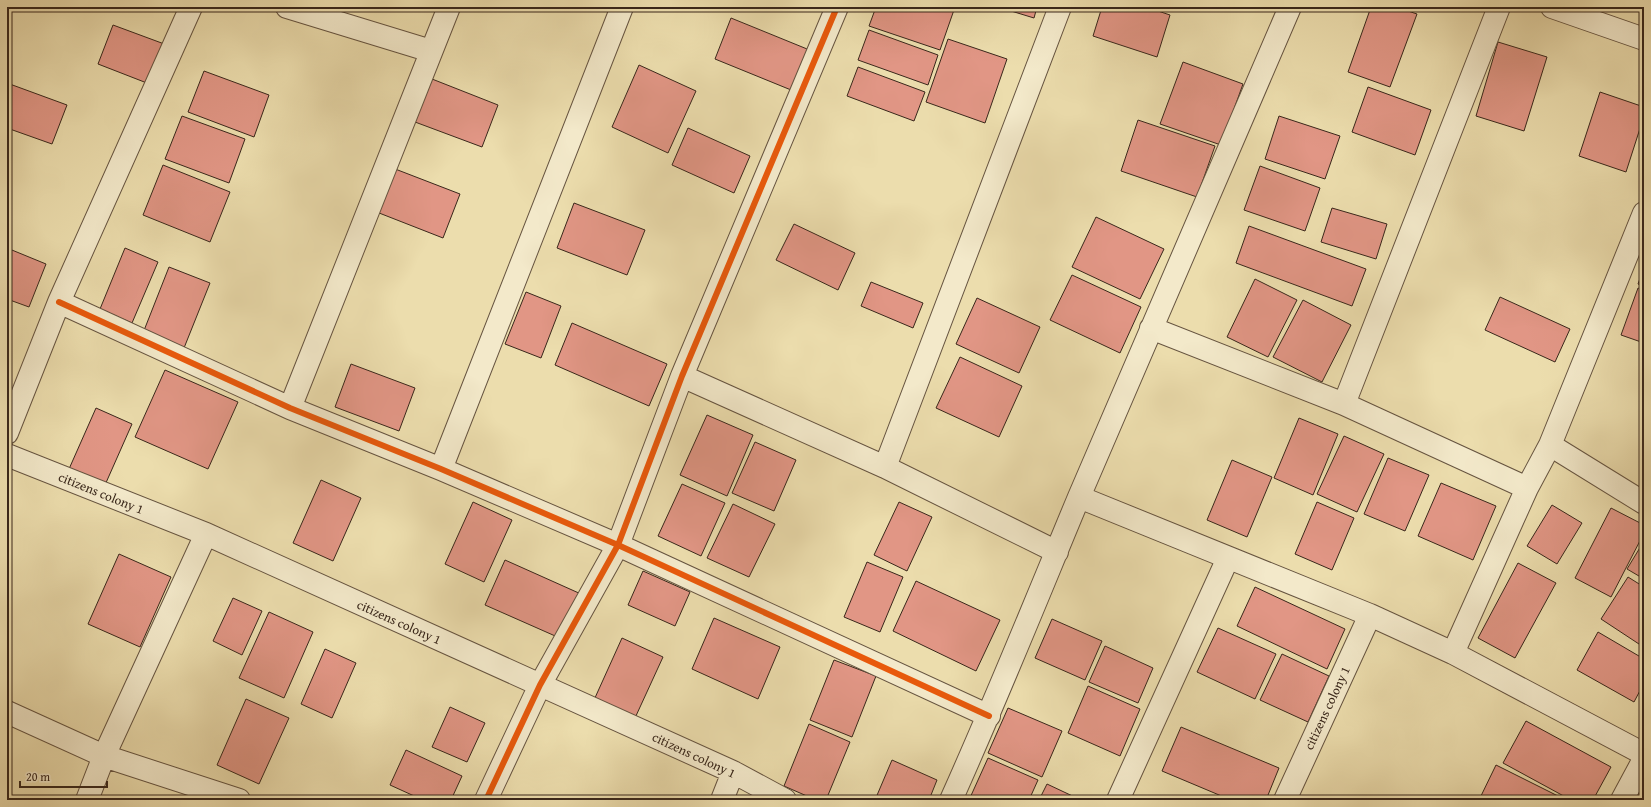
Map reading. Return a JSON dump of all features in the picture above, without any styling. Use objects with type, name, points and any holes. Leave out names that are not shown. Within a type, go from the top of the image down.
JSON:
[{"type":"street","points":[[7,433],[59,302],[191,7]]},
{"type":"street","points":[[287,7],[431,51]]},
{"type":"street","points":[[290,408],[449,7]]},
{"type":"street","points":[[440,469],[622,7]]},
{"type":"street","points":[[486,800],[540,685],[618,545],[682,376],[837,7]]},
{"type":"street","points":[[885,467],[1060,7]]},
{"type":"street","points":[[952,800],[989,716],[1056,552],[1151,328],[1290,7]]},
{"type":"street","points":[[1344,404],[1499,7]]},
{"type":"street","points":[[1552,7],[1644,39]]},
{"type":"street","points":[[1453,653],[1527,488],[1550,445],[1644,213]]},
{"type":"street","points":[[59,302],[290,408],[440,469],[618,545],[989,716]]},
{"type":"street","points":[[1151,328],[1344,404],[1527,488]]},
{"type":"street","points":[[682,376],[885,467],[1056,552]]},
{"type":"street","points":[[1550,445],[1644,503]]},
{"type":"street","name":"citizens colony 1","points":[[7,455],[206,534],[733,772],[785,800]]},
{"type":"street","points":[[1079,497],[1370,615],[1453,653],[1644,754]]},
{"type":"street","points":[[87,800],[104,756],[206,534]]},
{"type":"street","points":[[1118,800],[1228,558]]},
{"type":"street","name":"citizens colony 1","points":[[1285,800],[1370,615]]},
{"type":"street","points":[[7,712],[104,756],[240,800]]},
{"type":"street","points":[[1622,800],[1644,758]]},
{"type":"street","points":[[722,800],[733,772]]},
{"type":"building","points":[[876,7],[955,7],[940,50],[869,26]]},
{"type":"building","points":[[998,7],[1037,7],[1034,18]]},
{"type":"building","points":[[1102,7],[1146,7],[1170,15],[1157,57],[1093,36]]},
{"type":"building","points":[[1371,7],[1396,7],[1417,14],[1390,87],[1348,72]]},
{"type":"building","points":[[731,18],[812,51],[796,92],[715,59]]},
{"type":"building","points":[[113,25],[167,45],[152,85],[98,64]]},
{"type":"building","points":[[869,30],[938,55],[928,85],[858,60]]},
{"type":"building","points":[[948,39],[1007,59],[985,123],[926,102]]},
{"type":"building","points":[[1498,42],[1547,57],[1524,131],[1476,116]]},
{"type":"building","points":[[1183,62],[1243,84],[1221,145],[1160,124]]},
{"type":"building","points":[[639,65],[696,91],[668,153],[612,127]]},
{"type":"building","points":[[858,67],[925,92],[914,121],[847,96]]},
{"type":"building","points":[[204,71],[269,95],[254,137],[188,112]]},
{"type":"building","points":[[432,79],[498,105],[482,147],[415,122]]},
{"type":"building","points":[[7,83],[67,105],[52,144],[7,128]]},
{"type":"building","points":[[1368,87],[1431,110],[1415,155],[1352,132]]},
{"type":"building","points":[[1600,92],[1644,107],[1644,116],[1626,172],[1579,156]]},
{"type":"building","points":[[182,116],[245,139],[229,183],[165,159]]},
{"type":"building","points":[[1279,116],[1340,136],[1325,179],[1265,159]]},
{"type":"building","points":[[1138,120],[1215,146],[1197,197],[1121,171]]},
{"type":"building","points":[[688,128],[750,156],[734,193],[672,165]]},
{"type":"building","points":[[163,165],[230,192],[210,242],[143,215]]},
{"type":"building","points":[[1260,166],[1320,188],[1305,231],[1244,210]]},
{"type":"building","points":[[390,167],[460,194],[443,238],[374,211]]},
{"type":"building","points":[[574,203],[645,230],[627,275],[557,248]]},
{"type":"building","points":[[1332,208],[1387,224],[1376,259],[1321,242]]},
{"type":"building","points":[[1096,217],[1164,249],[1140,299],[1072,267]]},
{"type":"building","points":[[794,224],[855,253],[838,290],[776,260]]},
{"type":"building","points":[[1249,226],[1366,269],[1352,306],[1236,263]]},
{"type":"building","points":[[7,248],[46,264],[29,307],[7,299]]},
{"type":"building","points":[[125,248],[158,262],[132,323],[100,309]]},
{"type":"building","points":[[169,267],[210,283],[184,348],[143,333]]},
{"type":"building","points":[[1644,267],[1644,287],[1638,284]]},
{"type":"building","points":[[1072,275],[1141,307],[1120,353],[1050,320]]},
{"type":"building","points":[[1255,279],[1297,300],[1268,357],[1227,337]]},
{"type":"building","points":[[871,282],[923,303],[913,328],[861,306]]},
{"type":"building","points":[[1638,288],[1644,290],[1644,343],[1621,335]]},
{"type":"building","points":[[526,292],[561,306],[541,358],[505,344]]},
{"type":"building","points":[[1500,297],[1570,329],[1555,362],[1485,330]]},
{"type":"building","points":[[977,298],[1040,327],[1019,373],[956,344]]},
{"type":"building","points":[[1303,300],[1351,325],[1322,382],[1273,357]]},
{"type":"building","points":[[572,323],[667,364],[649,406],[555,365]]},
{"type":"building","points":[[960,357],[1022,386],[999,437],[936,408]]},
{"type":"building","points":[[351,364],[415,388],[399,431],[335,407]]},
{"type":"building","points":[[165,370],[238,402],[208,469],[135,437]]},
{"type":"building","points":[[96,408],[132,424],[105,485],[69,469]]},
{"type":"building","points":[[707,415],[753,435],[727,496],[680,475]]},
{"type":"building","points":[[1299,418],[1338,434],[1313,495],[1274,478]]},
{"type":"building","points":[[1344,436],[1384,454],[1357,512],[1317,494]]},
{"type":"building","points":[[755,442],[796,460],[774,511],[732,493]]},
{"type":"building","points":[[1388,458],[1429,475],[1405,531],[1364,514]]},
{"type":"building","points":[[1232,460],[1272,477],[1247,537],[1207,520]]},
{"type":"building","points":[[321,480],[361,498],[333,561],[293,543]]},
{"type":"building","points":[[1441,483],[1496,506],[1473,560],[1418,536]]},
{"type":"building","points":[[682,484],[725,503],[701,556],[658,536]]},
{"type":"building","points":[[473,502],[512,520],[484,582],[445,564]]},
{"type":"building","points":[[899,502],[932,517],[907,571],[874,555]]},
{"type":"building","points":[[1317,502],[1354,518],[1332,570],[1295,554]]},
{"type":"building","points":[[733,504],[775,524],[749,577],[707,558]]},
{"type":"building","points":[[1552,505],[1582,523],[1557,564],[1527,546]]},
{"type":"building","points":[[1611,508],[1644,525],[1644,533],[1611,597],[1575,578]]},
{"type":"building","points":[[1644,541],[1644,579],[1627,569]]},
{"type":"building","points":[[119,554],[171,577],[140,647],[88,624]]},
{"type":"building","points":[[505,560],[581,594],[562,639],[485,605]]},
{"type":"building","points":[[867,562],[903,577],[880,632],[844,617]]},
{"type":"building","points":[[1518,563],[1556,583],[1515,658],[1478,638]]},
{"type":"building","points":[[643,571],[690,592],[675,626],[628,605]]},
{"type":"building","points":[[1628,577],[1644,587],[1644,644],[1642,646],[1601,619]]},
{"type":"building","points":[[916,581],[1000,620],[976,671],[893,631]]},
{"type":"building","points":[[1255,587],[1345,629],[1327,669],[1237,626]]},
{"type":"building","points":[[233,598],[262,611],[242,655],[213,641]]},
{"type":"building","points":[[269,612],[313,632],[284,698],[239,678]]},
{"type":"building","points":[[714,618],[780,647],[758,699],[692,669]]},
{"type":"building","points":[[1052,619],[1102,641],[1085,680],[1035,658]]},
{"type":"building","points":[[1218,628],[1276,654],[1255,699],[1197,672]]},
{"type":"building","points":[[1598,632],[1644,659],[1644,683],[1634,702],[1577,670]]},
{"type":"building","points":[[622,638],[663,657],[635,718],[594,700]]},
{"type":"building","points":[[1105,646],[1153,668],[1138,703],[1089,682]]},
{"type":"building","points":[[325,649],[356,663],[332,718],[301,704]]},
{"type":"building","points":[[1282,654],[1329,676],[1308,722],[1260,700]]},
{"type":"building","points":[[834,660],[876,676],[852,737],[810,720]]},
{"type":"building","points":[[1088,686],[1140,709],[1120,756],[1068,733]]},
{"type":"building","points":[[246,699],[289,718],[259,784],[217,765]]},
{"type":"building","points":[[450,707],[485,723],[467,762],[432,747]]},
{"type":"building","points":[[1008,708],[1062,731],[1042,777],[988,753]]},
{"type":"building","points":[[1526,721],[1611,767],[1593,800],[1571,800],[1503,763]]},
{"type":"building","points":[[809,724],[850,742],[826,800],[816,800],[784,786]]},
{"type":"building","points":[[1181,727],[1279,768],[1266,800],[1231,800],[1162,771]]},
{"type":"building","points":[[406,750],[462,776],[451,800],[423,800],[390,785]]},
{"type":"building","points":[[988,758],[1038,780],[1029,800],[969,800]]},
{"type":"building","points":[[892,760],[937,780],[929,800],[875,800]]},
{"type":"building","points":[[1496,765],[1566,800],[1479,800]]},
{"type":"building","points":[[1047,784],[1081,800],[1039,800]]},
{"type":"cycle path","points":[[486,800],[540,685],[618,545],[682,376],[837,7]]},
{"type":"cycle path","points":[[59,302],[290,408],[441,469],[618,545],[989,716]]}]
